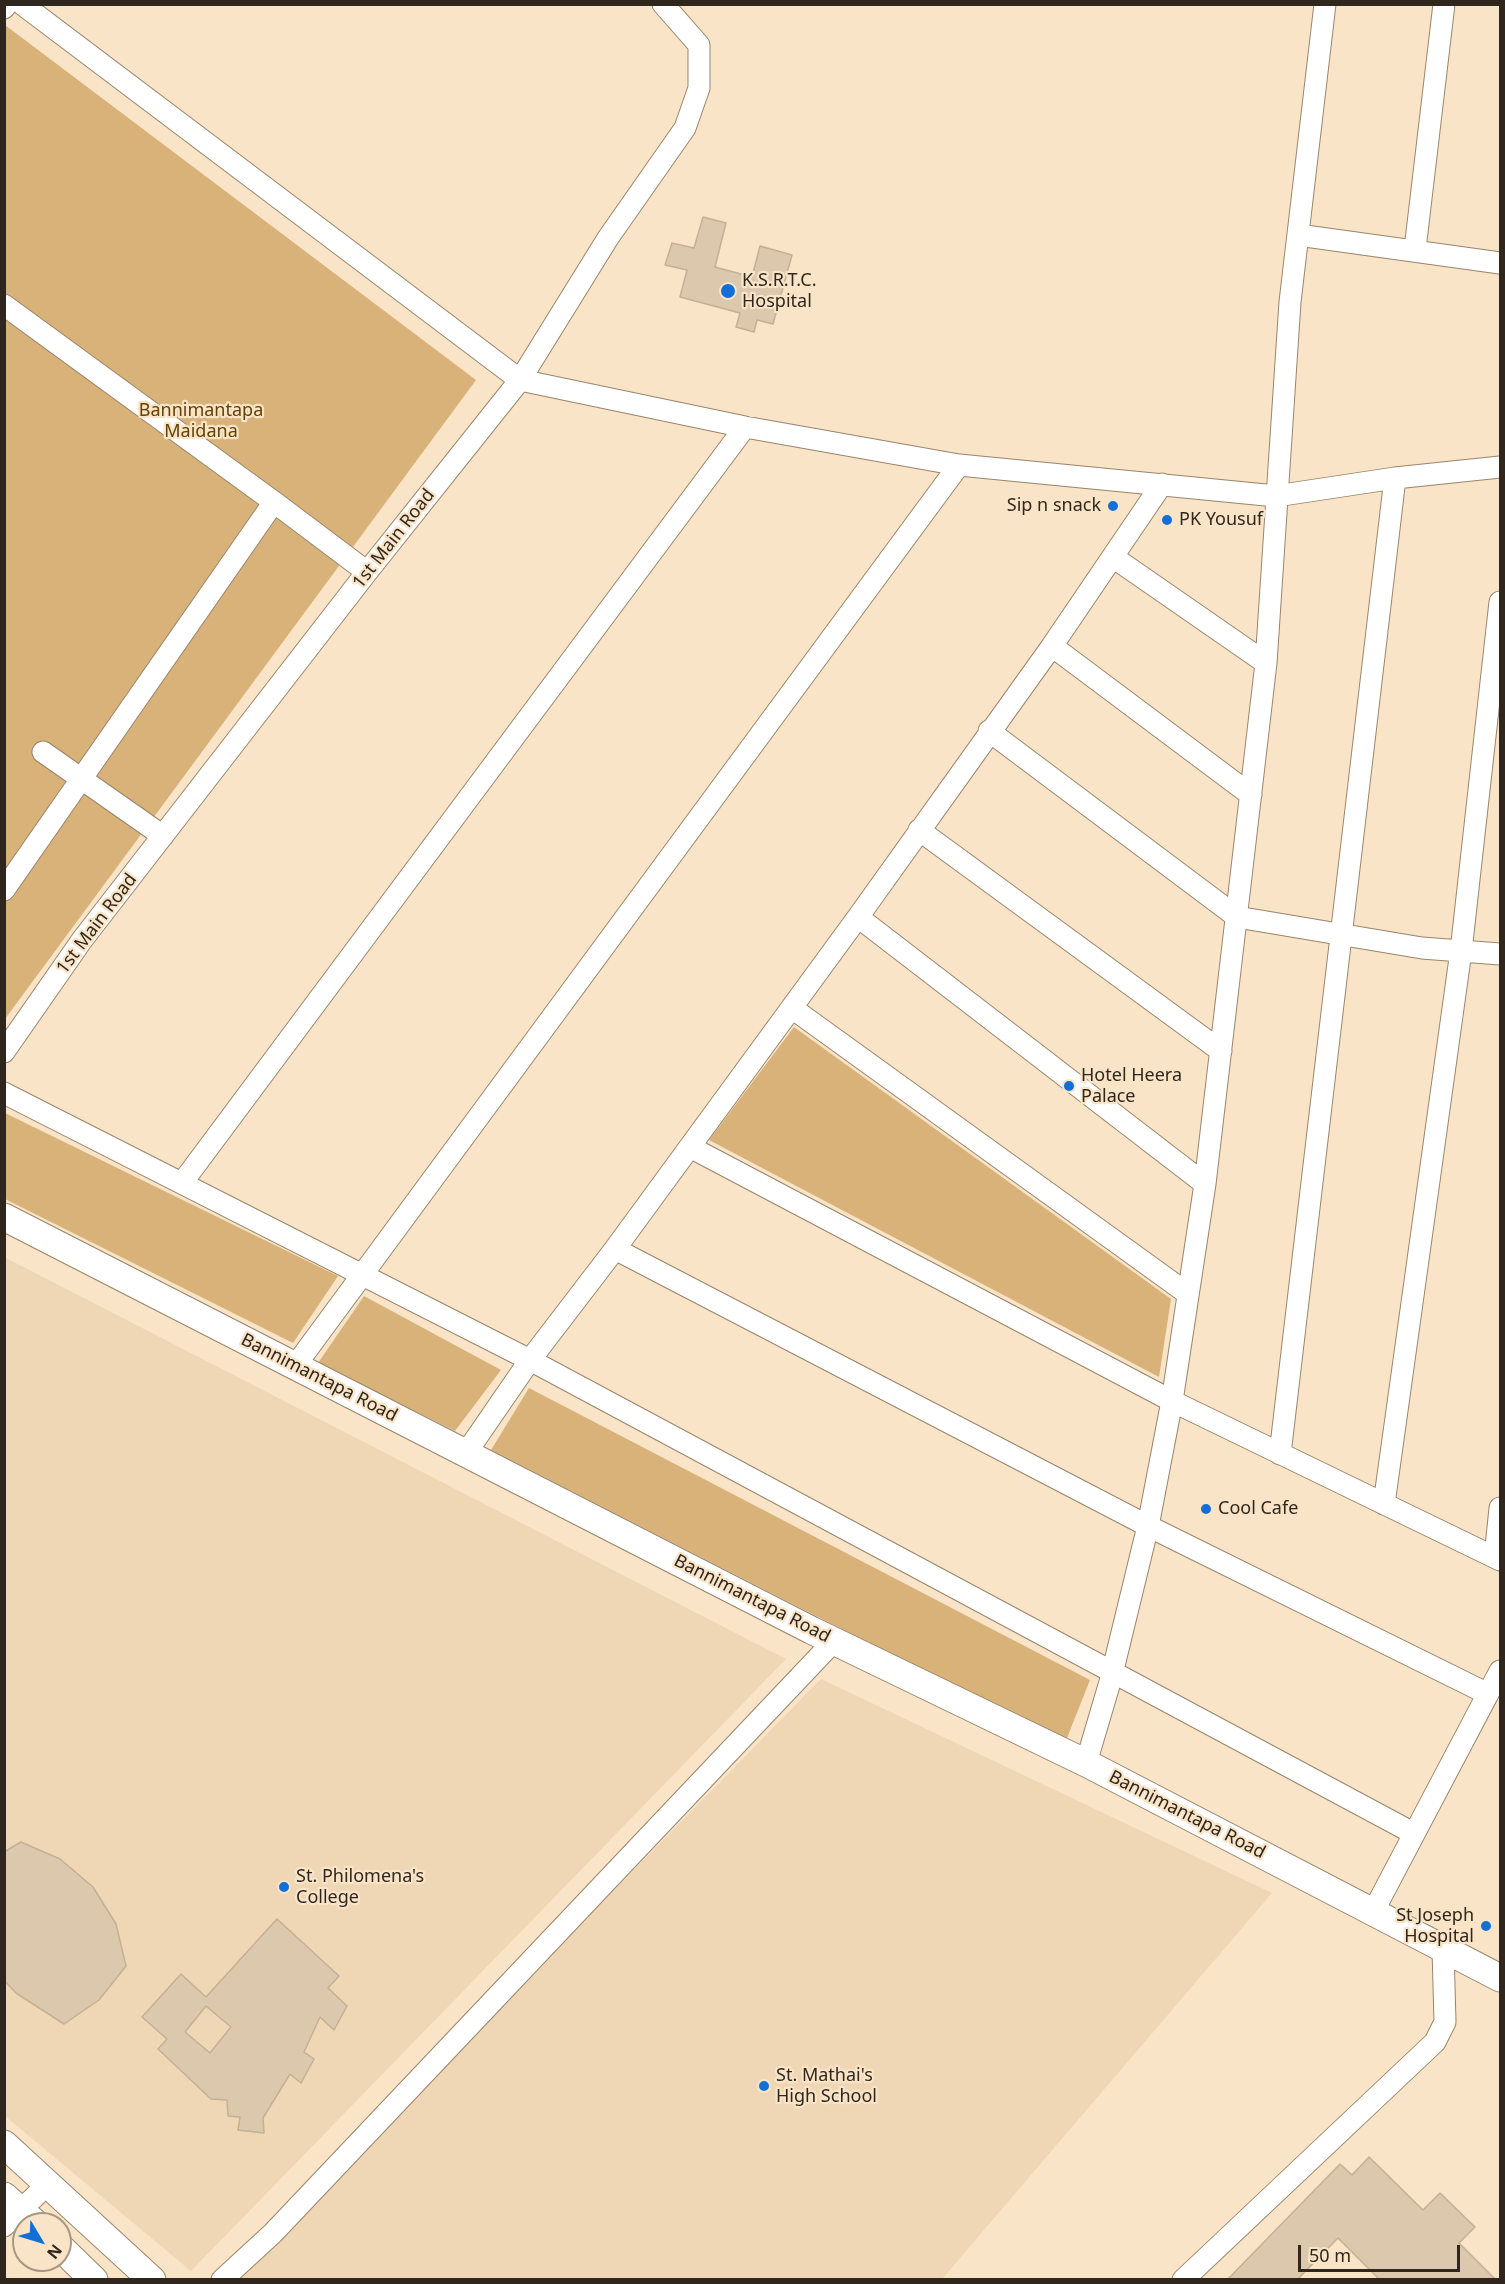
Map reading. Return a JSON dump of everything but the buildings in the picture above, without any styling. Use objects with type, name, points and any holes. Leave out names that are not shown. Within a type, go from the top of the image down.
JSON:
[{"type":"main road","name":"Bannimantapa Road","points":[[4,1217],[834,1641],[1086,1763],[1500,1978]]},
{"type":"main road","points":[[4,2144],[152,2280]]},
{"type":"main road","points":[[72,2259],[94,2280]]},
{"type":"street","points":[[22,4],[520,380],[745,427],[959,465],[1276,496],[1395,478],[1500,467]]},
{"type":"street","name":"1st Main Road","points":[[4,1052],[82,940],[367,572],[520,380],[608,238],[685,128],[699,88],[699,45],[663,4]]},
{"type":"street","points":[[1086,1763],[1113,1672],[1148,1526],[1172,1401],[1205,1184],[1266,663],[1290,302],[1325,4]]},
{"type":"street","points":[[1415,249],[1444,4]]},
{"type":"street","points":[[1298,235],[1415,249],[1500,263]]},
{"type":"street","points":[[4,305],[367,572]]},
{"type":"street","points":[[182,1183],[745,427]]},
{"type":"street","points":[[295,1366],[959,465]]},
{"type":"street","points":[[1280,1454],[1343,935],[1395,478]]},
{"type":"street","points":[[466,1453],[530,1360],[615,1249],[858,917],[1052,646],[1162,484]]},
{"type":"street","points":[[4,890],[274,502]]},
{"type":"street","points":[[1113,556],[1266,663]]},
{"type":"street","points":[[1384,1504],[1461,951],[1500,602]]},
{"type":"street","points":[[1052,646],[1251,795]]},
{"type":"street","points":[[989,731],[1237,917],[1422,948],[1500,954]]},
{"type":"street","points":[[43,752],[163,836]]},
{"type":"street","points":[[919,830],[1221,1051]]},
{"type":"street","points":[[858,917],[1205,1184]]},
{"type":"street","points":[[792,1008],[1188,1294]]},
{"type":"street","points":[[4,1093],[530,1360],[1413,1833]]},
{"type":"street","points":[[690,1147],[1172,1401],[1498,1558],[1500,1508]]},
{"type":"street","points":[[615,1249],[1148,1526],[1488,1694]]},
{"type":"street","points":[[222,2280],[273,2233],[834,1641]]},
{"type":"street","points":[[1373,1912],[1500,1671]]},
{"type":"street","points":[[1183,2280],[1435,2042],[1445,2022],[1443,1949]]},
{"type":"street","points":[[19,2212],[49,2183]]},
{"type":"shaded area","name":"St. Philomena's College","points":[[4,1257],[786,1659],[191,2271],[5,2116]]},
{"type":"shaded area","name":"St. Mathai's High School","points":[[821,1679],[1272,1893],[942,2279],[232,2280]]},
{"type":"green space","name":"Bannimantapa Maidana","points":[[5,25],[476,380],[5,1019]]},
{"type":"green space","points":[[794,1027],[1171,1299],[1159,1377],[709,1140]]},
{"type":"green space","points":[[4,1113],[338,1276],[293,1343],[5,1199]]},
{"type":"green space","points":[[364,1296],[501,1370],[455,1431],[318,1363]]},
{"type":"green space","points":[[529,1388],[1090,1680],[1065,1743],[491,1450]]},
{"type":"place","name":"K.S.R.T.C. Hospital","points":[[728,291]]},
{"type":"place","name":"Sip n snack","points":[[1113,506]]},
{"type":"place","name":"PK Yousuf","points":[[1167,520]]},
{"type":"place","name":"Hotel Heera Palace","points":[[1069,1086]]},
{"type":"place","name":"Cool Cafe","points":[[1206,1509]]},
{"type":"place","name":"St. Philomena's College","points":[[284,1887]]},
{"type":"place","name":"St Joseph Hospital","points":[[1486,1926]]},
{"type":"place","name":"St. Mathai's High School","points":[[764,2086]]}]
